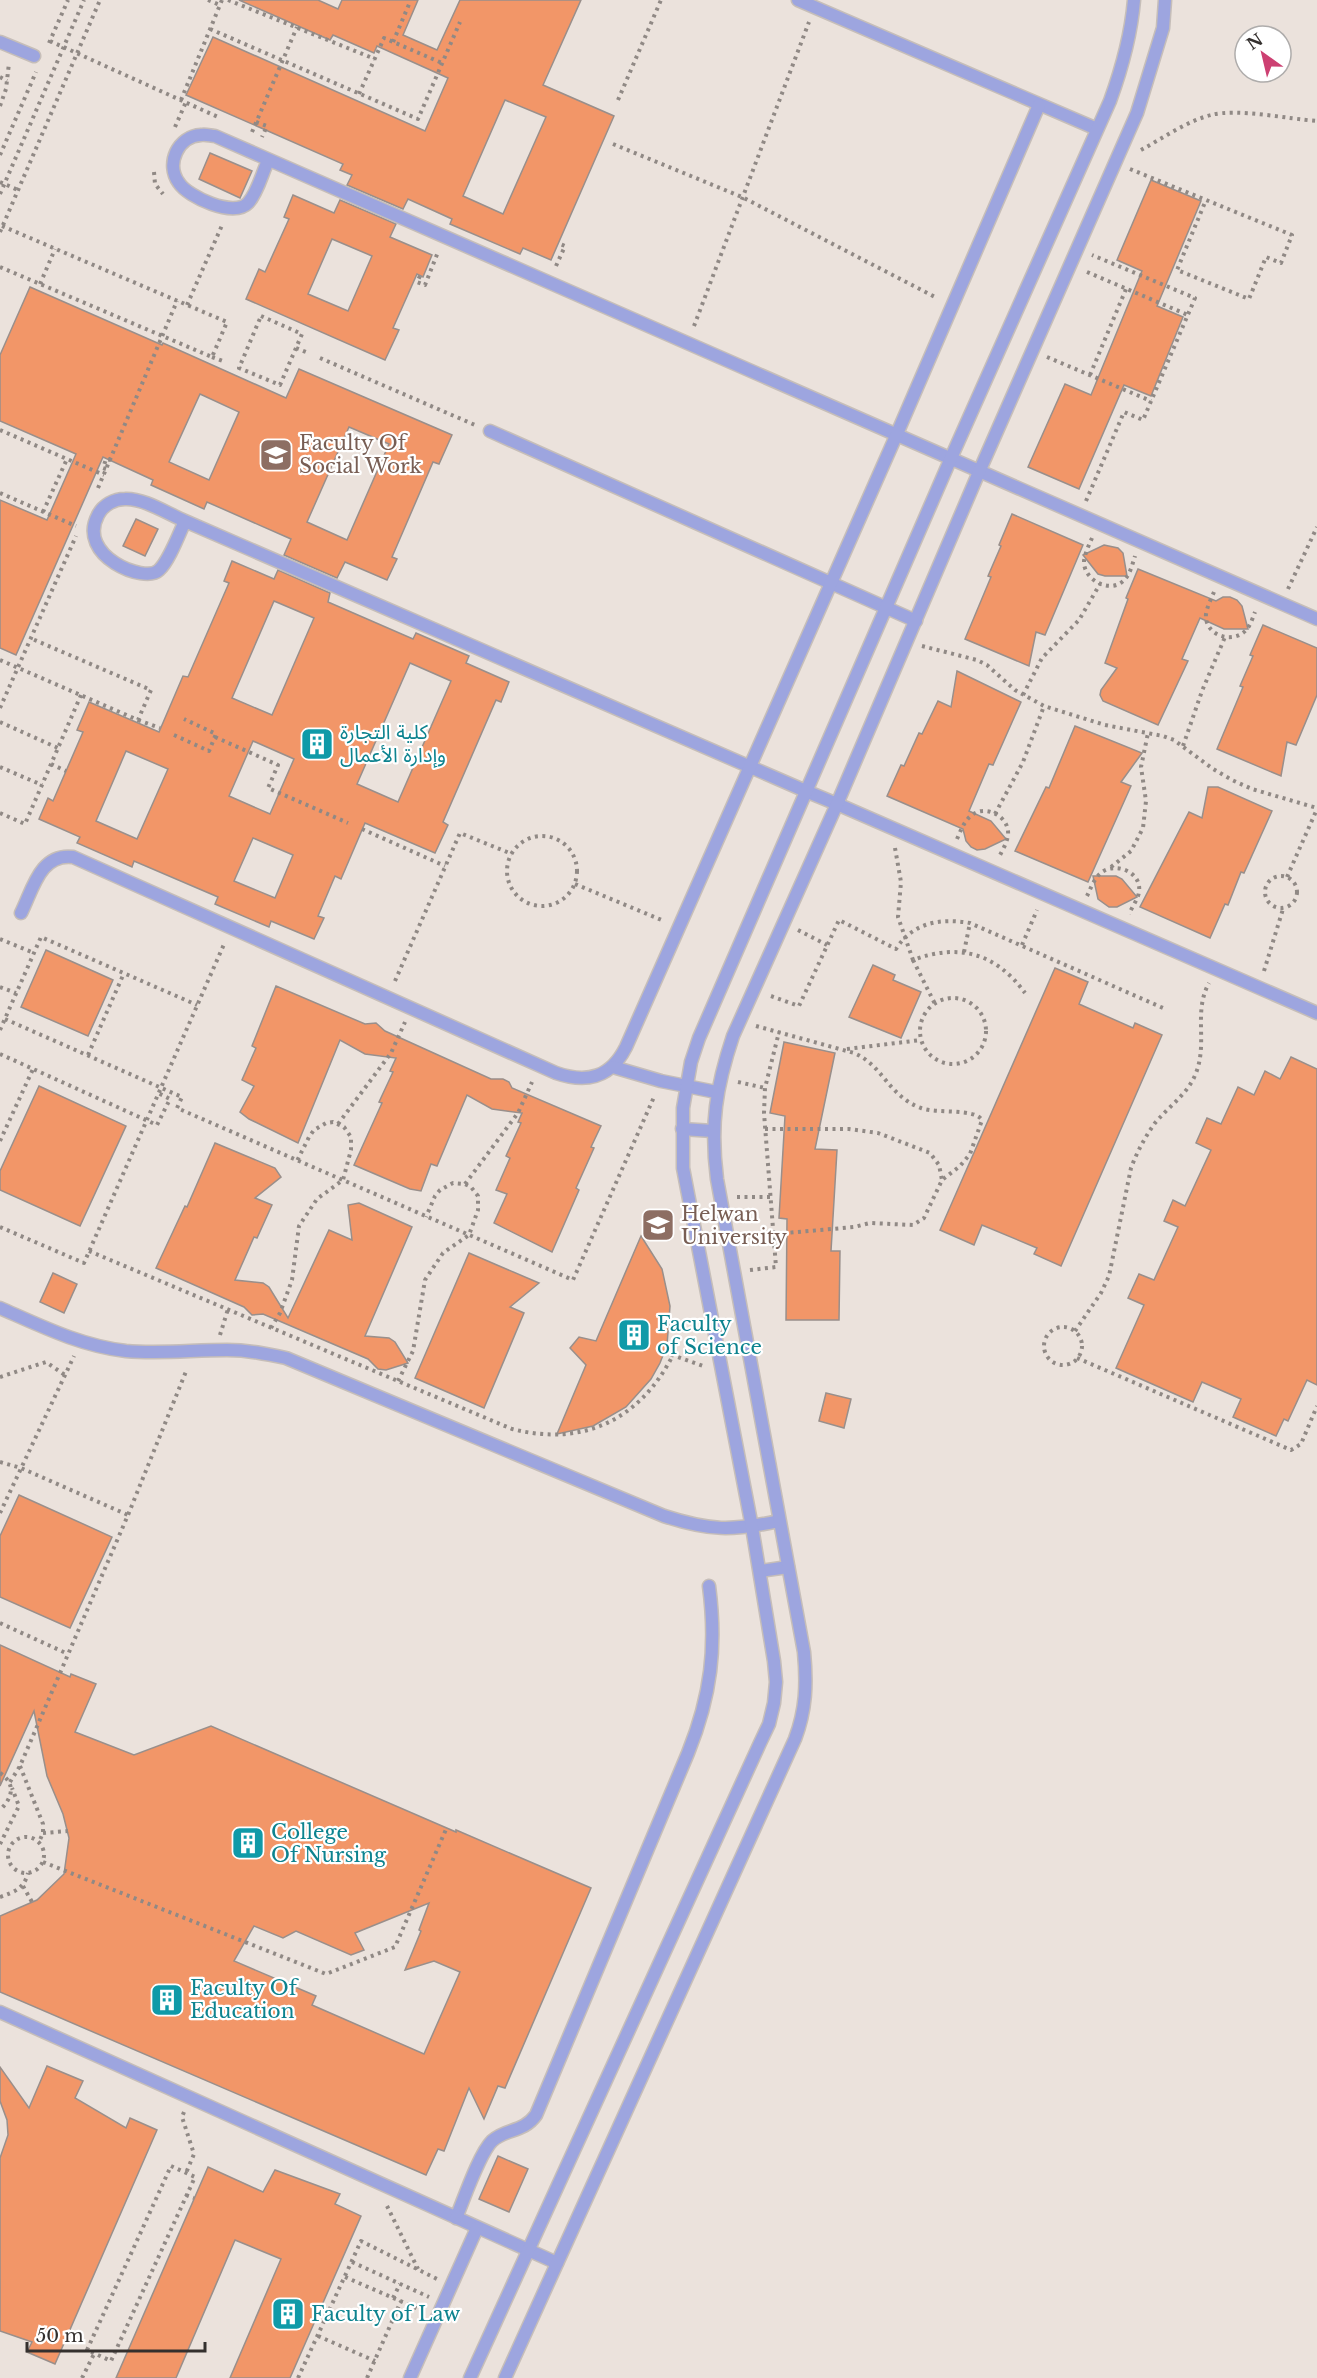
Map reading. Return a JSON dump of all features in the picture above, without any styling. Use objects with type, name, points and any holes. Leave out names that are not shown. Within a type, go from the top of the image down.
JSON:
[{"type":"lane","points":[[798,0],[1096,129]]},
{"type":"lane","points":[[470,2378],[769,1724],[774,1703],[776,1682],[760,1571],[686,1188],[682,1129],[686,1087],[699,1038],[808,792],[951,458],[1110,101],[1131,28],[1134,0]]},
{"type":"lane","points":[[505,2378],[803,1719],[806,1675],[714,1155],[716,1092],[720,1077],[739,1022],[837,804],[979,472],[1137,113],[1163,28],[1164,0]]},
{"type":"lane","points":[[0,42],[34,56]]},
{"type":"lane","points":[[21,913],[44,866],[55,858],[73,857],[570,1078],[585,1079],[600,1075],[613,1067],[626,1047],[1040,105]]},
{"type":"lane","points":[[268,160],[248,203],[233,210],[225,209],[190,193],[179,185],[173,173],[173,159],[179,147],[189,138],[202,135],[215,136],[1317,619]]},
{"type":"lane","points":[[490,431],[916,621]]},
{"type":"lane","points":[[185,521],[163,565],[151,575],[142,574],[111,561],[99,551],[93,538],[93,524],[100,511],[111,502],[126,499],[140,502],[185,521],[750,767],[837,804],[1123,929],[1217,969],[1259,988],[1317,1012]]},
{"type":"lane","points":[[613,1067],[661,1081],[716,1092]]},
{"type":"lane","points":[[682,1129],[713,1131]]},
{"type":"lane","points":[[0,1308],[75,1340],[99,1346],[150,1352],[228,1350],[258,1352],[286,1358],[664,1516],[717,1530],[752,1527],[779,1521]]},
{"type":"lane","points":[[760,1571],[788,1567]]},
{"type":"lane","points":[[456,2218],[487,2147],[499,2136],[525,2127],[536,2115],[688,1753],[707,1700],[711,1671],[713,1614],[709,1586]]},
{"type":"lane","points":[[0,2012],[557,2263]]},
{"type":"lane","points":[[410,2378],[477,2228]]},
{"type":"path","points":[[46,50],[68,0]]},
{"type":"path","points":[[0,194],[2,183],[84,0]]},
{"type":"path","points":[[0,232],[99,0]]},
{"type":"path","points":[[181,100],[221,3],[208,0]]},
{"type":"path","points":[[228,0],[375,59]]},
{"type":"path","points":[[618,100],[661,0]]},
{"type":"path","points":[[393,42],[411,2]]},
{"type":"path","points":[[687,344],[814,7]]},
{"type":"path","points":[[210,29],[418,119],[460,22]]},
{"type":"path","points":[[242,128],[252,132],[297,27]]},
{"type":"path","points":[[359,94],[384,38],[442,63]]},
{"type":"path","points":[[50,41],[224,119]]},
{"type":"path","points":[[0,106],[7,81],[12,47]]},
{"type":"path","points":[[0,155],[37,70]]},
{"type":"path","points":[[0,77],[7,81]]},
{"type":"path","points":[[1116,163],[1214,114],[1317,121]]},
{"type":"path","points":[[256,122],[267,126]]},
{"type":"path","points":[[613,144],[742,197],[952,306]]},
{"type":"path","points":[[1116,163],[1292,235],[1281,263],[1266,257],[1249,299],[1177,270],[1206,200]]},
{"type":"path","points":[[2,183],[18,190]]},
{"type":"path","points":[[2,223],[55,249],[227,322],[212,357]]},
{"type":"path","points":[[187,305],[221,227]]},
{"type":"path","points":[[420,276],[417,282],[425,285],[444,238]]},
{"type":"path","points":[[549,284],[565,246],[558,243]]},
{"type":"path","points":[[40,284],[55,249]]},
{"type":"path","points":[[1077,249],[1195,298],[1143,420],[1124,412],[1079,515]]},
{"type":"path","points":[[1070,265],[1188,315]]},
{"type":"path","points":[[0,267],[160,341],[175,341],[223,361]]},
{"type":"path","points":[[1090,375],[1126,289]]},
{"type":"path","points":[[94,496],[106,469],[103,468],[106,459],[111,460],[177,301]]},
{"type":"path","points":[[261,316],[302,334],[296,348],[280,385],[238,368],[261,316]]},
{"type":"path","points":[[172,347],[175,341]]},
{"type":"path","points":[[296,348],[306,352]]},
{"type":"path","points":[[1032,351],[1151,401]]},
{"type":"path","points":[[320,358],[490,431]]},
{"type":"path","points":[[0,430],[104,475]]},
{"type":"path","points":[[43,512],[66,459]]},
{"type":"path","points":[[0,493],[74,525]]},
{"type":"path","points":[[1099,524],[1084,561],[1089,575],[1100,584],[1114,586],[1128,576],[1140,542]]},
{"type":"path","points":[[1281,603],[1317,527]]},
{"type":"path","points":[[0,708],[80,528]]},
{"type":"path","points":[[1220,577],[1206,615],[1211,629],[1225,637],[1233,637],[1247,629],[1261,595]]},
{"type":"path","points":[[1023,695],[1042,658],[1080,620],[1100,584]]},
{"type":"path","points":[[1183,746],[1202,691],[1225,637]]},
{"type":"path","points":[[30,638],[151,690],[138,720]]},
{"type":"path","points":[[907,642],[987,665],[1015,690],[1044,706],[1105,725],[1163,736],[1183,746],[1213,770],[1232,780],[1252,789],[1317,809],[1287,877]]},
{"type":"path","points":[[0,660],[160,728]]},
{"type":"path","points":[[0,813],[25,824],[81,695]]},
{"type":"path","points":[[995,814],[1023,762],[1044,706]]},
{"type":"path","points":[[184,719],[216,734],[215,737],[278,765],[268,788],[348,823]]},
{"type":"path","points":[[0,722],[58,748]]},
{"type":"path","points":[[1081,910],[1094,880],[1131,851],[1143,828],[1146,801],[1141,767],[1148,733]]},
{"type":"path","points":[[174,735],[208,751],[215,737]]},
{"type":"path","points":[[51,764],[66,771]]},
{"type":"path","points":[[0,767],[42,785]]},
{"type":"path","points":[[951,854],[967,820],[974,813],[982,811],[995,814],[1003,820],[1008,835],[993,872]]},
{"type":"path","points":[[362,829],[445,866]]},
{"type":"path","points":[[896,830],[896,862],[901,882],[898,917],[913,960],[935,1004]]},
{"type":"path","points":[[388,998],[460,833],[512,854]]},
{"type":"path","points":[[533,837],[555,838],[564,843],[577,862],[575,884],[570,893],[552,906],[541,907],[530,904],[520,899],[508,880],[507,870],[512,854],[523,842],[533,837]]},
{"type":"path","points":[[1111,867],[1118,867],[1132,873],[1139,886],[1139,893],[1123,929]]},
{"type":"path","points":[[1259,988],[1283,909],[1293,903],[1298,891],[1293,880],[1287,877],[1274,877],[1265,886],[1264,893],[1270,905],[1283,909]]},
{"type":"path","points":[[575,884],[679,927]]},
{"type":"path","points":[[1022,945],[1043,894]]},
{"type":"path","points":[[754,990],[800,1006],[839,920],[896,949],[905,937],[925,924],[947,920],[970,923],[1163,1008]]},
{"type":"path","points":[[784,923],[827,945]]},
{"type":"path","points":[[964,952],[970,923]]},
{"type":"path","points":[[0,1227],[84,1263],[231,928]]},
{"type":"path","points":[[0,1030],[41,937],[197,1005]]},
{"type":"path","points":[[0,939],[34,953]]},
{"type":"path","points":[[913,960],[944,952],[964,952],[990,960],[1015,980],[1024,993]]},
{"type":"path","points":[[1075,1331],[1101,1293],[1109,1276],[1131,1168],[1137,1153],[1156,1122],[1181,1097],[1196,1076],[1202,1050],[1200,1006],[1204,992],[1217,969]]},
{"type":"path","points":[[87,1056],[124,973]]},
{"type":"path","points":[[0,987],[16,994]]},
{"type":"path","points":[[950,998],[966,1000],[974,1005],[983,1018],[986,1026],[984,1042],[968,1060],[951,1064],[944,1062],[930,1054],[921,1040],[922,1019],[935,1004],[950,998]]},
{"type":"path","points":[[338,1124],[391,1053],[405,1021],[408,1006]]},
{"type":"path","points":[[5,1019],[182,1097],[177,1108],[573,1280],[661,1081]]},
{"type":"path","points":[[739,1022],[844,1049],[868,1060],[887,1085],[909,1102],[934,1111],[973,1112],[982,1120],[970,1154],[960,1166],[942,1180],[924,1218],[913,1225],[870,1223],[854,1227],[775,1233]]},
{"type":"path","points":[[734,1273],[776,1266],[765,1129],[765,1088],[779,1032]]},
{"type":"path","points":[[844,1049],[921,1040]]},
{"type":"path","points":[[0,1054],[157,1125],[170,1099],[158,1094]]},
{"type":"path","points":[[465,1184],[518,1113],[532,1081],[536,1064]]},
{"type":"path","points":[[0,1142],[33,1069]]},
{"type":"path","points":[[720,1077],[765,1088]]},
{"type":"path","points":[[271,1328],[284,1305],[292,1280],[298,1226],[316,1199],[343,1180],[352,1143],[349,1132],[338,1124],[326,1123],[314,1130],[297,1161]]},
{"type":"path","points":[[765,1129],[849,1129],[878,1133],[930,1153],[939,1165],[942,1180]]},
{"type":"path","points":[[398,1381],[414,1351],[425,1280],[443,1253],[469,1235],[479,1202],[475,1191],[465,1184],[453,1183],[440,1190],[426,1217]]},
{"type":"path","points":[[721,1198],[771,1197]]},
{"type":"path","points":[[89,1251],[512,1429],[532,1435],[571,1435],[605,1424],[622,1415],[638,1403],[664,1372],[673,1355]]},
{"type":"path","points":[[1059,1327],[1068,1327],[1075,1331],[1082,1347],[1077,1358],[1066,1365],[1058,1365],[1050,1361],[1043,1345],[1045,1337],[1051,1330],[1059,1327]]},
{"type":"path","points":[[664,1352],[722,1373]]},
{"type":"path","points":[[1077,1358],[1291,1450],[1300,1444],[1317,1406]]},
{"type":"path","points":[[0,1377],[46,1362],[65,1375]]},
{"type":"path","points":[[1,1510],[71,1362]]},
{"type":"path","points":[[10,1782],[20,1766],[182,1386]]},
{"type":"path","points":[[0,1462],[21,1468],[128,1515]]},
{"type":"path","points":[[0,1623],[68,1654]]},
{"type":"path","points":[[20,1766],[41,1819],[43,1833],[39,1842]]},
{"type":"path","points":[[0,1773],[10,1782],[19,1806],[0,1844]]},
{"type":"path","points":[[0,1810],[10,1797],[12,1788]]},
{"type":"path","points":[[43,1862],[326,1974],[395,1947],[447,1827]]},
{"type":"path","points":[[43,1833],[68,1831]]},
{"type":"path","points":[[24,1837],[39,1842],[43,1849],[43,1862],[36,1871],[28,1874],[13,1868],[8,1853],[17,1840],[24,1837]]},
{"type":"path","points":[[0,1897],[23,1886],[28,1874]]},
{"type":"path","points":[[23,1886],[32,1902]]},
{"type":"path","points":[[182,2117],[194,2154],[186,2173]]},
{"type":"path","points":[[171,2166],[186,2173],[195,2177],[111,2361],[94,2354],[87,2350],[171,2166]]},
{"type":"path","points":[[375,2182],[419,2270]]},
{"type":"path","points":[[186,2195],[194,2198]]},
{"type":"path","points":[[298,2378],[361,2241],[451,2286]]},
{"type":"path","points":[[352,2262],[443,2304]]},
{"type":"path","points":[[345,2277],[437,2317]]},
{"type":"path","points":[[393,2298],[400,2284]]},
{"type":"path","points":[[367,2378],[401,2301]]},
{"type":"path","points":[[318,2336],[375,2361]]},
{"type":"path","points":[[82,2378],[94,2354]]},
{"type":"building","points":[[239,0],[318,0],[338,9],[342,0],[418,0],[403,35],[437,50],[460,0],[581,0],[543,85],[614,116],[551,260],[523,248],[520,254],[450,224],[452,219],[408,199],[403,209],[347,185],[352,175],[340,170],[343,164],[186,95],[213,37],[425,131],[448,78],[377,46],[374,53],[333,35],[330,40]],"holes":[[[505,100],[546,117],[503,214],[463,196]]]},
{"type":"building","points":[[210,153],[252,171],[240,198],[199,179]]},
{"type":"building","points":[[1151,180],[1201,201],[1157,306],[1183,317],[1151,396],[1124,385],[1079,489],[1028,467],[1065,384],[1091,395],[1142,271],[1117,260]]},
{"type":"building","points":[[293,195],[334,213],[340,200],[396,224],[390,237],[432,255],[423,277],[417,274],[393,328],[399,330],[385,360],[246,299],[259,269],[265,272],[289,219],[284,217]],"holes":[[[332,239],[372,256],[348,311],[308,294]]]},
{"type":"building","points":[[30,287],[286,398],[299,369],[452,435],[439,464],[433,462],[392,557],[397,559],[387,580],[345,562],[337,578],[284,555],[291,539],[207,502],[204,509],[151,485],[153,480],[103,457],[16,655],[0,648],[0,500],[47,520],[76,454],[0,421],[0,355]],"holes":[[[200,394],[239,412],[209,480],[169,462]],[[349,427],[389,444],[347,540],[307,522]]]},
{"type":"building","points":[[1012,514],[1083,545],[1045,635],[1036,632],[1029,666],[965,639],[991,577],[988,576]]},
{"type":"building","points":[[136,519],[158,529],[145,556],[123,546]]},
{"type":"building","points":[[1104,545],[1118,548],[1123,553],[1127,576],[1098,574],[1083,555]]},
{"type":"building","name":"كلية التجارة وإدارة الأعمال","points":[[232,561],[274,579],[278,570],[330,593],[328,602],[413,639],[416,633],[469,656],[466,663],[509,682],[501,702],[496,700],[443,822],[448,825],[435,853],[365,823],[341,879],[335,876],[318,916],[324,918],[314,939],[271,921],[269,927],[215,904],[218,897],[134,861],[132,867],[77,843],[80,837],[39,819],[48,798],[53,801],[83,732],[77,730],[89,702],[159,732],[183,676],[188,677],[229,583],[224,581]],"holes":[[[274,601],[314,618],[272,715],[232,698]],[[410,663],[451,681],[398,802],[357,784]],[[253,741],[294,759],[270,814],[229,796]],[[126,751],[168,769],[137,839],[96,821]],[[253,838],[293,855],[275,898],[234,881]]]},
{"type":"building","points":[[1138,569],[1216,601],[1223,597],[1237,600],[1242,606],[1248,629],[1224,629],[1200,618],[1182,659],[1188,661],[1158,725],[1103,701],[1100,695],[1101,690],[1117,668],[1105,663]]},
{"type":"building","points":[[1263,625],[1317,648],[1317,695],[1296,745],[1287,742],[1281,776],[1217,749],[1243,687],[1240,686],[1253,656],[1250,655]]},
{"type":"building","points":[[957,671],[1021,702],[993,765],[989,764],[969,811],[991,821],[1006,839],[985,849],[977,850],[971,847],[966,841],[963,829],[887,796],[901,765],[904,766],[919,733],[922,734],[938,701],[951,707]]},
{"type":"building","points":[[1075,726],[1142,753],[1121,782],[1131,786],[1088,882],[1015,851],[1046,787],[1049,788]]},
{"type":"building","points":[[1208,787],[1218,787],[1272,811],[1244,873],[1241,872],[1228,905],[1225,904],[1210,938],[1140,907],[1189,812],[1202,818]]},
{"type":"building","points":[[1093,876],[1116,876],[1122,879],[1137,897],[1117,907],[1109,907],[1098,899]]},
{"type":"building","points":[[46,950],[113,980],[88,1036],[21,1007]]},
{"type":"building","points":[[873,965],[895,975],[893,980],[921,992],[901,1038],[849,1017]]},
{"type":"building","points":[[1055,968],[1088,982],[1079,1004],[1133,1028],[1135,1023],[1162,1035],[1061,1266],[1034,1254],[1037,1248],[982,1225],[974,1245],[940,1230]]},
{"type":"building","points":[[276,986],[365,1024],[376,1023],[385,1031],[491,1079],[503,1079],[509,1082],[512,1088],[601,1126],[576,1188],[579,1190],[552,1252],[494,1223],[507,1194],[496,1190],[510,1158],[506,1156],[521,1123],[518,1122],[522,1113],[492,1109],[467,1095],[437,1166],[431,1164],[421,1191],[410,1189],[354,1165],[382,1103],[379,1102],[393,1072],[390,1071],[396,1058],[365,1054],[340,1040],[298,1143],[249,1119],[240,1112],[254,1086],[242,1080],[256,1048],[252,1046]]},
{"type":"building","points":[[784,1042],[835,1053],[815,1149],[837,1150],[831,1251],[840,1251],[839,1320],[786,1320],[787,1219],[779,1218],[785,1116],[770,1113]]},
{"type":"building","points":[[1291,1057],[1317,1069],[1317,1385],[1307,1380],[1288,1421],[1284,1419],[1276,1436],[1233,1417],[1241,1399],[1202,1382],[1193,1402],[1116,1368],[1144,1305],[1128,1298],[1139,1274],[1154,1280],[1178,1227],[1164,1221],[1173,1200],[1185,1206],[1211,1150],[1196,1143],[1207,1118],[1221,1124],[1238,1087],[1254,1095],[1265,1071],[1280,1079]]},
{"type":"building","points":[[39,1086],[126,1126],[80,1226],[0,1190],[0,1171]]},
{"type":"building","points":[[215,1143],[275,1168],[281,1177],[255,1198],[272,1205],[257,1238],[254,1237],[235,1280],[263,1283],[269,1287],[288,1318],[329,1230],[352,1240],[348,1205],[359,1203],[412,1227],[365,1336],[389,1338],[395,1342],[408,1363],[386,1370],[378,1369],[368,1359],[263,1314],[252,1315],[244,1307],[156,1268],[185,1206],[187,1207]]},
{"type":"building","name":"Faculty of Science","points":[[641,1236],[662,1269],[670,1306],[667,1345],[660,1363],[651,1379],[626,1407],[593,1426],[557,1434],[586,1365],[570,1348],[579,1337],[596,1341]]},
{"type":"building","points":[[469,1253],[539,1283],[510,1307],[524,1313],[484,1408],[415,1378]]},
{"type":"building","points":[[53,1273],[77,1284],[64,1313],[40,1302]]},
{"type":"building","points":[[826,1393],[851,1399],[844,1428],[819,1421]]},
{"type":"building","points":[[19,1495],[112,1537],[70,1628],[0,1597],[0,1536]]},
{"type":"building","points":[[0,1645],[70,1677],[71,1674],[96,1684],[75,1732],[134,1755],[211,1726],[591,1888],[505,2088],[498,2086],[484,2119],[469,2088],[444,2151],[438,2149],[426,2175],[0,1992],[0,1916],[37,1900],[64,1874],[69,1838],[63,1814],[47,1776],[34,1711],[0,1786]],"holes":[[[429,1903],[419,1930],[421,1931],[405,1970],[434,1961],[460,1972],[424,2054],[312,2005],[316,1996],[234,1961],[254,1926],[283,1938],[296,1931],[351,1955],[364,1950],[355,1933]]]},
{"type":"building","points":[[47,2066],[83,2081],[75,2098],[126,2128],[130,2118],[157,2130],[55,2364],[27,2352],[32,2342],[0,2331],[0,2158],[8,2135],[7,2120],[0,2101],[0,2067],[29,2108]]},
{"type":"building","points":[[498,2156],[528,2169],[509,2212],[479,2199]]},
{"type":"building","name":"Faculty of Law","points":[[208,2167],[263,2192],[275,2170],[340,2194],[335,2204],[361,2216],[290,2378],[230,2378],[281,2259],[235,2240],[176,2378],[116,2378]]},
{"type":"place","name":"Faculty Of Social Work","points":[[276,455]]},
{"type":"place","name":"كلية التجارة وإدارة الأعمال","points":[[317,744]]},
{"type":"place","name":"Helwan University","points":[[658,1225]]},
{"type":"place","name":"Faculty of Science","points":[[634,1335]]},
{"type":"place","name":"College Of Nursing","points":[[248,1843]]},
{"type":"place","name":"Faculty Of Education","points":[[167,2000]]},
{"type":"place","name":"Faculty of Law","points":[[288,2314]]}]
